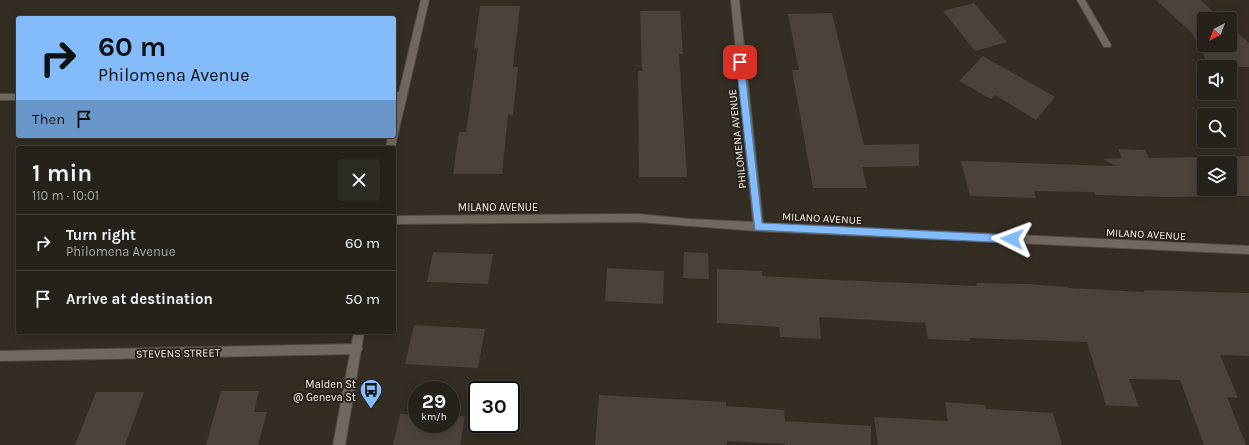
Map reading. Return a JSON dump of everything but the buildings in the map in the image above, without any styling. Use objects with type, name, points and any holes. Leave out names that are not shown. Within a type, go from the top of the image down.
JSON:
[{"type":"street","points":[[396,114],[398,95],[425,0]]},
{"type":"street","name":"PHILOMENA AVENUE","points":[[735,0],[758,227]]},
{"type":"street","points":[[1081,0],[1107,45]]},
{"type":"street","points":[[0,97],[16,97]]},
{"type":"street","name":"MILANO AVENUE","points":[[396,220],[638,218],[758,227],[1249,250]]},
{"type":"street","points":[[339,445],[359,334]]},
{"type":"street","name":"STEVENS STREET","points":[[0,356],[356,349]]},
{"type":"place","name":"Malden St @ Geneva St","points":[[371,410]]},
{"type":"route","points":[[740,62],[758,227],[1012,239]]}]
